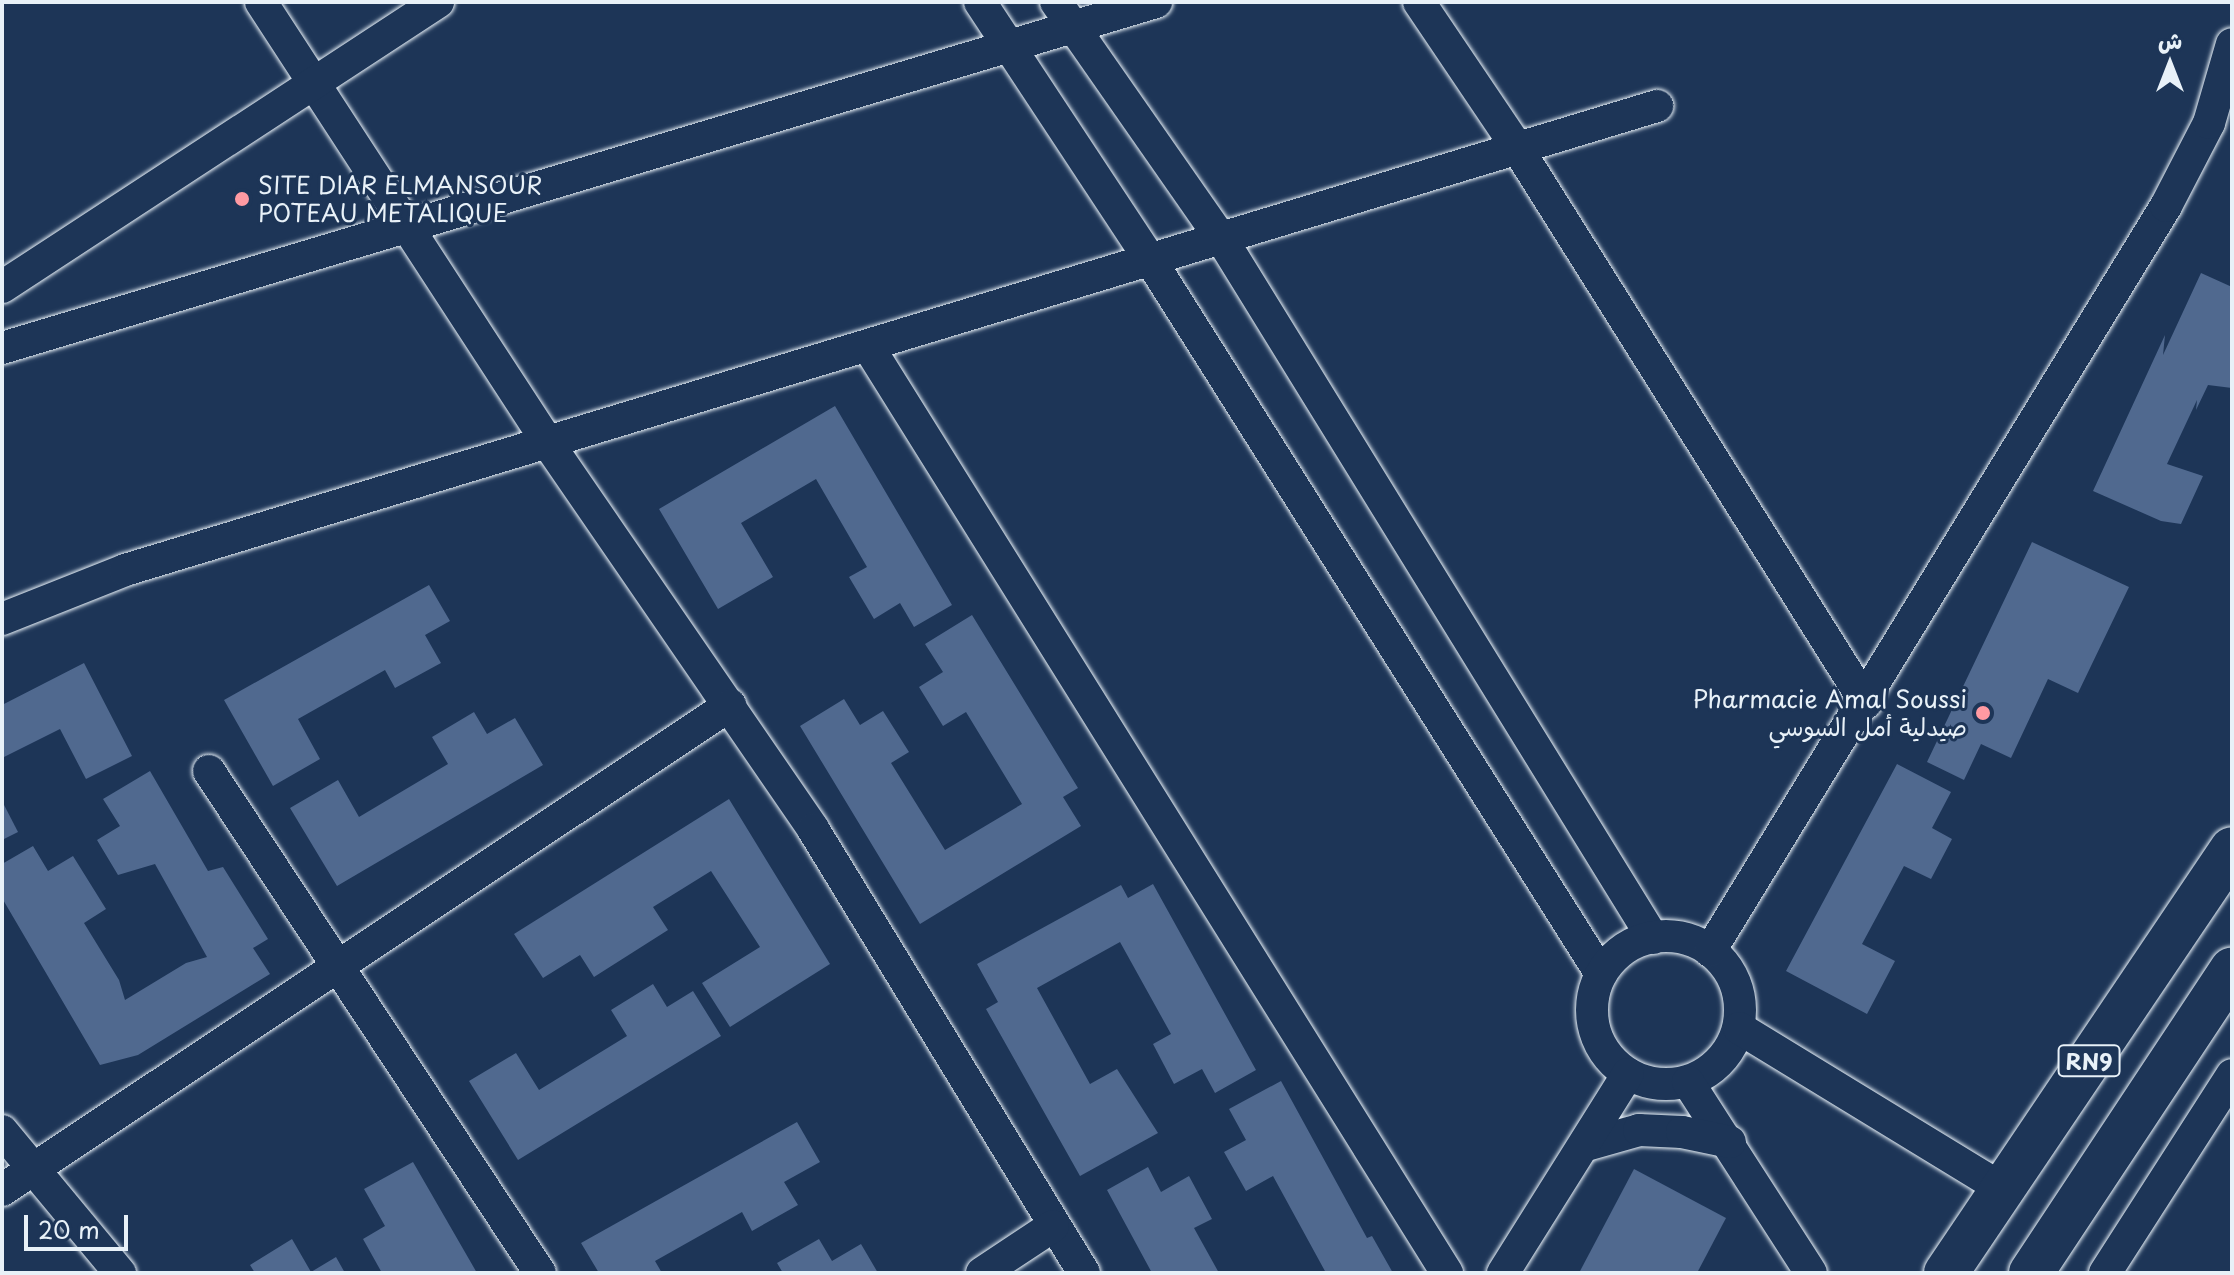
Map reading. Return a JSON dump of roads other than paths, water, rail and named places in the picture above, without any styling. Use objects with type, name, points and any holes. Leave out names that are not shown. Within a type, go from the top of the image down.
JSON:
[{"type":"highway","name":"RN9","points":[[1946,1273],[2232,849]]},
{"type":"highway","name":"RN9","points":[[2031,1273],[2232,969]]},
{"type":"street","points":[[261,2],[548,443],[813,829],[1084,1273]]},
{"type":"street","points":[[2,287],[438,2]]},
{"type":"street","points":[[980,2],[1151,261],[1601,974]]},
{"type":"street","points":[[1056,2],[1223,241],[1653,938]]},
{"type":"street","points":[[2,348],[1156,2]]},
{"type":"street","points":[[1419,2],[1518,149],[1866,703]]},
{"type":"street","points":[[1710,951],[1866,703],[2166,206],[2209,123],[2232,44]]},
{"type":"street","points":[[2,619],[125,570],[1223,241],[1657,106]]},
{"type":"street","points":[[868,346],[1447,1273]]},
{"type":"street","points":[[2,1190],[730,705]]},
{"type":"street","points":[[209,771],[334,966],[540,1273]]},
{"type":"street","points":[[1673,936],[1710,951],[1736,985],[1739,1028],[1721,1062],[1688,1082],[1647,1083],[1628,1074],[1598,1041],[1593,1007],[1601,974],[1615,957],[1653,938],[1673,936]]},
{"type":"street","points":[[1739,1028],[2003,1189]]},
{"type":"street","points":[[1503,1273],[1628,1074]]},
{"type":"street","points":[[2105,1273],[2232,1075]]},
{"type":"street","points":[[1688,1082],[1730,1142],[1811,1273]]},
{"type":"street","points":[[1586,1145],[1611,1134],[1639,1130],[1682,1132],[1730,1142]]},
{"type":"street","points":[[2,1131],[120,1273]]},
{"type":"street","points":[[982,1273],[1053,1226]]},
{"type":"place","name":"SITE DIAR ELMANSOUR POTEAU METALIQUE","points":[[242,199]]},
{"type":"place","name":"Pharmacie Amal Soussi صيدلية أمل السوسي","points":[[1983,713]]}]
